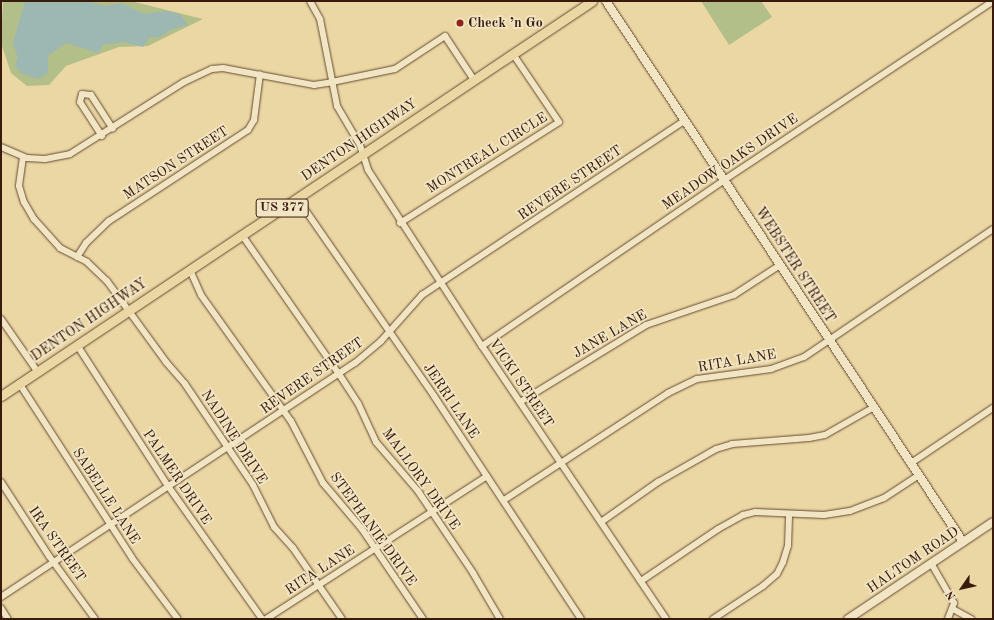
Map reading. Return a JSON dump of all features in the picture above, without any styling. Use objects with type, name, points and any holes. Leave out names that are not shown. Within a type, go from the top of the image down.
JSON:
[{"type":"main road","name":"DENTON HIGHWAY","points":[[1,396],[297,198],[363,156],[592,1]]},
{"type":"street","name":"VICKI STREET","points":[[310,1],[320,19],[337,106],[360,145],[368,170],[400,223],[666,619]]},
{"type":"street","name":"WEBSTER STREET","points":[[606,1],[963,542]]},
{"type":"street","name":"MEADOW OAKS DRIVE","points":[[482,346],[724,180],[993,1]]},
{"type":"street","points":[[1,147],[23,157],[46,159],[70,154],[102,136],[205,72],[223,68],[314,85],[395,69],[445,36],[474,80]]},
{"type":"street","name":"MONTREAL CIRCLE","points":[[400,223],[559,122],[513,54]]},
{"type":"street","name":"MATSON STREET","points":[[77,257],[86,243],[109,220],[248,130],[254,120],[260,74]]},
{"type":"street","points":[[102,136],[80,102],[82,94],[90,95],[113,129]]},
{"type":"street","name":"REVERE STREET","points":[[1,597],[339,374],[381,341],[415,300],[684,121]]},
{"type":"street","name":"NADINE DRIVE","points":[[23,157],[19,186],[28,210],[48,236],[60,248],[87,262],[107,281],[166,362],[185,384],[253,484],[274,527],[293,548],[320,585],[342,619]]},
{"type":"street","name":"JERRI LANE","points":[[297,198],[390,331],[504,500],[581,619]]},
{"type":"street","name":"RITA LANE","points":[[504,500],[655,400],[697,379],[779,367],[804,357],[993,229]]},
{"type":"street","name":"MALLORY DRIVE","points":[[242,235],[358,403],[376,442],[418,491],[474,573],[500,619]]},
{"type":"street","name":"JANE LANE","points":[[520,402],[646,325],[734,295],[780,265]]},
{"type":"street","name":"STEPHANIE DRIVE","points":[[190,270],[201,295],[283,411],[300,438],[323,483],[375,548],[423,619]]},
{"type":"street","points":[[1,319],[37,371]]},
{"type":"street","name":"PALMER DRIVE","points":[[76,345],[168,486],[262,619]]},
{"type":"street","name":"SABELLE LANE","points":[[19,384],[132,558],[178,619]]},
{"type":"street","points":[[600,522],[658,482],[716,449],[738,443],[809,438],[825,435],[874,408]]},
{"type":"street","points":[[911,464],[993,408]]},
{"type":"street","points":[[641,581],[730,521],[755,512],[824,515],[850,511],[884,498],[919,475]]},
{"type":"street","name":"RITA LANE","points":[[266,619],[487,476]]},
{"type":"street","name":"IRA STREET","points":[[1,482],[54,562],[95,619]]},
{"type":"street","points":[[713,619],[763,586],[777,574],[788,546],[789,514]]},
{"type":"street","name":"HALTOM ROAD","points":[[848,619],[993,522]]},
{"type":"street","points":[[931,563],[954,603],[948,619]]},
{"type":"street","points":[[1,608],[8,619]]},
{"type":"street","points":[[953,609],[971,619]]},
{"type":"green space","points":[[3,1],[131,1],[203,19],[148,46],[119,47],[66,66],[49,85],[27,86],[11,73],[1,43]]},
{"type":"green space","points":[[701,1],[761,1],[772,17],[729,45]]},
{"type":"water","points":[[25,1],[86,1],[105,6],[121,3],[144,14],[165,11],[180,14],[188,25],[170,30],[160,37],[150,37],[143,47],[124,42],[102,45],[99,53],[66,43],[48,56],[48,73],[38,79],[21,73],[15,65],[18,58],[13,43]]},
{"type":"place","name":"Check ’n Go","points":[[460,23]]}]
